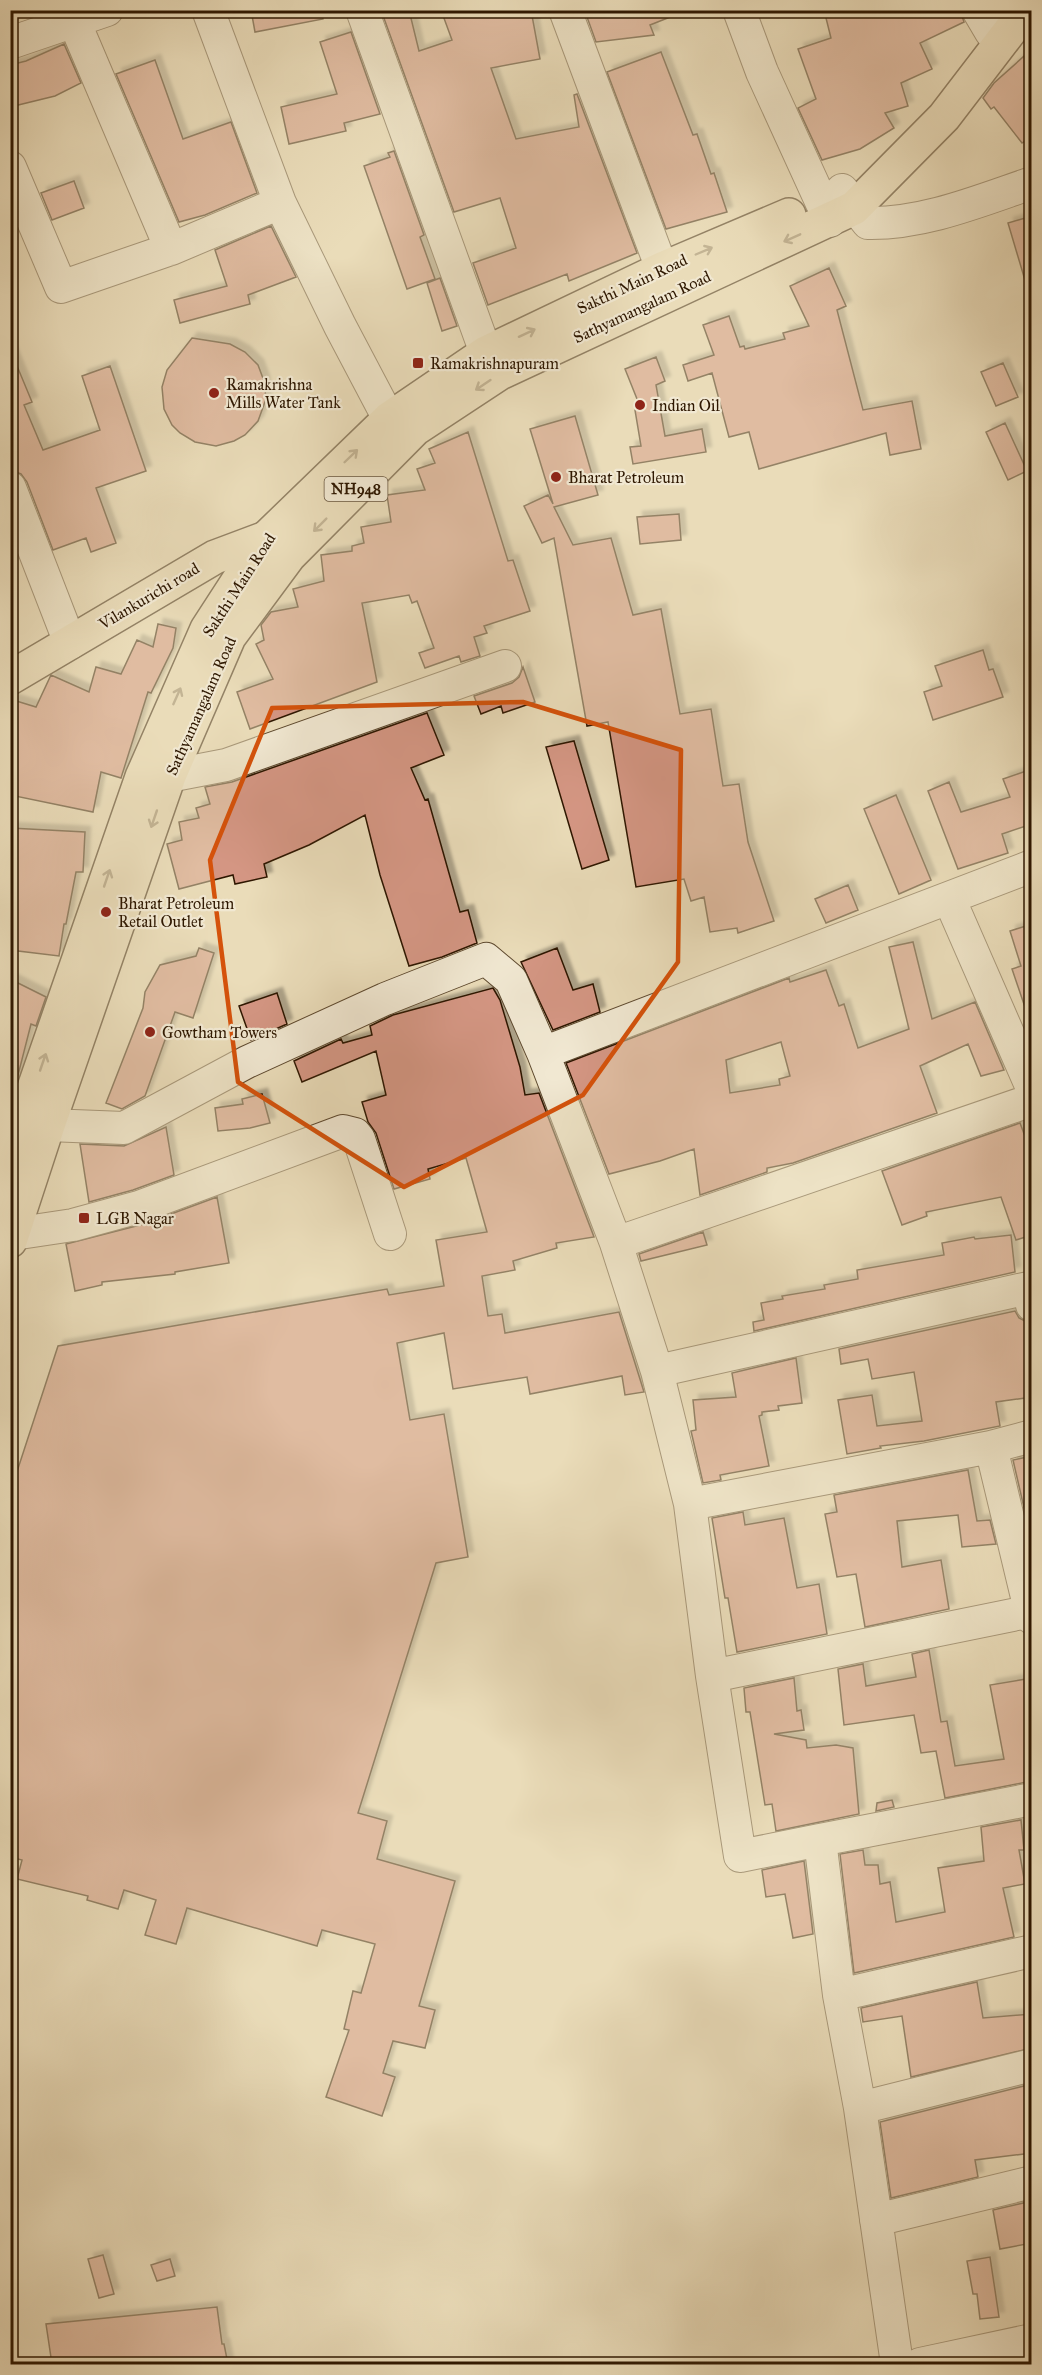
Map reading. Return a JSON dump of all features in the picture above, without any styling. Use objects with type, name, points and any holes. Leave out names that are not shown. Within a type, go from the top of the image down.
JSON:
[{"type":"main road","name":"Sathyamangalam Road","points":[[12,1238],[28,1114],[229,636],[277,547],[415,429],[500,373],[670,293],[837,205],[944,117],[1026,10]]},
{"type":"main road","name":"Sakthi Main Road","points":[[10,1157],[28,1114],[142,777],[207,629],[277,547],[388,419],[486,353],[662,269],[837,205],[931,104],[992,18]]},
{"type":"main road","name":"Vilankurichi road","points":[[10,678],[215,557],[277,547]]},
{"type":"street","points":[[10,43],[107,10]]},
{"type":"street","points":[[208,10],[280,203],[388,419]]},
{"type":"street","points":[[362,10],[486,353]]},
{"type":"street","points":[[565,10],[662,269]]},
{"type":"street","points":[[739,10],[762,72],[837,205],[868,223],[886,224],[941,213],[1032,183]]},
{"type":"street","points":[[74,21],[171,249]]},
{"type":"street","points":[[10,167],[61,287],[171,249],[280,203]]},
{"type":"street","points":[[10,489],[70,643]]},
{"type":"street","points":[[169,776],[226,765],[505,666]]},
{"type":"street","points":[[543,1053],[1032,866]]},
{"type":"street","points":[[949,898],[1032,1088]]},
{"type":"street","points":[[28,1114],[124,1128],[247,1062],[386,999],[486,960],[511,980],[543,1053],[616,1243],[657,1371],[690,1504],[712,1676],[740,1856],[1032,1799]]},
{"type":"street","points":[[616,1243],[1032,1100]]},
{"type":"street","points":[[12,1238],[73,1225],[139,1207],[343,1131],[355,1134],[359,1139],[390,1234]]},
{"type":"street","points":[[657,1371],[1028,1288],[1032,1305]]},
{"type":"street","points":[[690,1504],[991,1447],[1032,1436]]},
{"type":"street","points":[[712,1676],[1031,1614],[991,1447]]},
{"type":"street","points":[[820,1840],[839,1995],[860,2108],[897,2364]]},
{"type":"street","points":[[839,1995],[1032,1951]]},
{"type":"street","points":[[860,2108],[1032,2065]]},
{"type":"street","points":[[876,2220],[1032,2182]]},
{"type":"street","points":[[920,2364],[1032,2340]]},
{"type":"highlighted area","points":[[523,702],[681,750],[678,962],[583,1095],[404,1187],[238,1082],[210,860],[272,708]]},
{"type":"building","points":[[251,10],[322,10],[323,19],[255,32]]},
{"type":"building","points":[[381,10],[409,10],[419,51],[452,40],[441,10],[531,10],[540,59],[491,68],[516,139],[579,127],[574,95],[577,94],[637,253],[569,281],[567,274],[488,305],[473,263],[516,248],[500,198],[454,212]]},
{"type":"building","points":[[616,10],[683,10],[683,12],[650,25],[654,35],[596,42],[587,17],[604,15]]},
{"type":"building","points":[[824,10],[960,10],[964,22],[920,43],[932,69],[901,83],[908,106],[885,113],[894,128],[860,149],[822,160],[798,108],[816,99],[798,49],[831,38]]},
{"type":"building","points":[[351,32],[380,114],[344,123],[346,131],[289,144],[281,107],[337,94],[320,42]]},
{"type":"building","points":[[64,44],[81,83],[55,96],[10,107],[10,65],[26,61]]},
{"type":"building","points":[[1032,49],[1032,136],[1022,143],[994,107],[991,109],[983,98],[994,83]]},
{"type":"building","points":[[661,52],[693,135],[697,134],[711,174],[714,173],[727,212],[666,229],[607,72]]},
{"type":"building","points":[[155,60],[183,139],[231,122],[257,193],[205,215],[179,222],[116,74]]},
{"type":"building","points":[[394,151],[424,235],[420,237],[435,279],[407,289],[364,166],[390,157],[388,153]]},
{"type":"building","points":[[74,181],[84,208],[52,220],[41,193]]},
{"type":"building","points":[[1032,216],[1032,286],[1027,287],[1008,223]]},
{"type":"building","points":[[271,226],[296,277],[248,295],[250,304],[180,323],[174,300],[227,286],[215,250]]},
{"type":"building","points":[[829,268],[846,306],[837,310],[863,410],[912,401],[921,449],[890,455],[886,433],[759,469],[749,432],[729,437],[712,373],[688,381],[683,365],[714,355],[703,325],[729,316],[740,347],[744,346],[745,349],[785,339],[783,333],[809,326],[790,286]]},
{"type":"building","points":[[440,278],[457,326],[442,331],[427,283]]},
{"type":"building","name":"Ramakrishna Mills Water Tank","points":[[192,338],[230,344],[245,352],[258,365],[264,381],[266,399],[258,421],[245,435],[234,441],[216,446],[195,442],[172,425],[164,409],[162,387],[167,370]]},
{"type":"building","points":[[10,349],[32,402],[24,405],[43,450],[100,430],[82,376],[110,366],[146,471],[96,488],[116,543],[91,552],[86,538],[53,550],[27,482],[21,474],[10,470]]},
{"type":"building","points":[[656,357],[665,381],[656,385],[665,436],[702,429],[706,452],[633,464],[630,447],[641,446],[635,410],[641,409],[625,369]]},
{"type":"building","points":[[1003,363],[1018,397],[996,406],[981,372]]},
{"type":"building","points":[[575,416],[598,495],[554,507],[573,545],[611,538],[633,615],[661,609],[680,714],[711,709],[723,786],[739,784],[748,842],[774,921],[738,933],[737,928],[710,932],[704,897],[691,901],[684,879],[636,887],[608,722],[587,726],[554,538],[542,543],[524,506],[548,495],[553,504],[530,429]]},
{"type":"building","points":[[1005,423],[1027,471],[1008,480],[986,432]]},
{"type":"building","points":[[468,432],[508,561],[513,560],[530,611],[484,626],[487,633],[474,637],[480,656],[461,662],[459,656],[425,668],[419,653],[434,648],[417,601],[412,603],[409,595],[362,603],[377,682],[250,729],[237,692],[273,679],[256,644],[264,640],[261,625],[271,612],[298,607],[293,589],[324,581],[321,555],[352,551],[352,546],[364,543],[361,527],[391,522],[387,495],[425,490],[417,469],[435,463],[429,449]]},
{"type":"building","points":[[679,514],[681,540],[640,544],[637,517]]},
{"type":"building","points":[[158,624],[176,628],[173,648],[151,693],[148,692],[121,778],[101,772],[93,812],[10,795],[10,699],[36,707],[51,675],[89,692],[96,667],[121,674],[137,640],[153,647]]},
{"type":"building","points":[[983,650],[989,670],[993,669],[1003,697],[933,720],[924,692],[942,686],[935,666]]},
{"type":"building","points":[[523,667],[535,702],[503,713],[501,706],[481,714],[474,696],[512,683],[519,677]]},
{"type":"building","points":[[427,713],[444,755],[411,768],[425,800],[428,799],[460,912],[468,910],[477,943],[442,957],[409,966],[380,875],[365,815],[309,845],[264,864],[267,877],[235,884],[233,875],[179,889],[167,844],[182,840],[179,822],[199,818],[196,808],[210,804],[205,787],[232,782]]},
{"type":"building","points":[[574,741],[609,860],[582,869],[546,747]]},
{"type":"building","points":[[1032,769],[1032,824],[1002,834],[1008,853],[958,869],[928,791],[949,782],[961,812],[1010,797],[1003,779]]},
{"type":"building","points":[[896,795],[931,880],[899,894],[864,809]]},
{"type":"building","points":[[10,828],[85,832],[83,872],[76,872],[59,956],[10,950]]},
{"type":"building","points":[[848,885],[858,910],[826,923],[815,899]]},
{"type":"building","points":[[1032,924],[1032,1019],[1029,1019],[1012,969],[1021,966],[1010,931]]},
{"type":"building","points":[[913,942],[932,1019],[975,1002],[1004,1070],[981,1076],[968,1044],[920,1066],[937,1113],[793,1163],[767,1168],[767,1172],[700,1195],[694,1149],[660,1161],[609,1174],[566,1063],[789,978],[790,982],[826,970],[839,1006],[844,1004],[858,1048],[909,1029],[889,947]],"holes":[[[781,1042],[790,1076],[779,1079],[780,1085],[730,1093],[726,1060]]]},
{"type":"building","name":"Gowtham Towers","points":[[199,948],[214,953],[193,1018],[175,1012],[145,1096],[122,1109],[106,1103],[143,1008],[145,992],[160,965],[196,956]]},
{"type":"building","points":[[557,948],[573,990],[593,984],[600,1012],[553,1030],[521,962]]},
{"type":"building","points":[[10,979],[46,997],[36,1026],[31,1024],[16,1083],[10,1082]]},
{"type":"building","points":[[493,988],[500,1000],[520,1067],[525,1095],[539,1093],[594,1237],[556,1243],[557,1248],[513,1261],[515,1270],[482,1276],[488,1316],[502,1314],[505,1333],[619,1312],[644,1392],[625,1395],[622,1376],[530,1394],[527,1377],[453,1389],[444,1333],[397,1343],[410,1420],[444,1414],[468,1557],[436,1563],[358,1813],[387,1821],[377,1859],[455,1881],[419,2006],[435,2010],[425,2048],[393,2041],[383,2073],[395,2077],[382,2116],[326,2097],[349,2030],[344,2029],[353,1991],[361,1993],[375,1944],[322,1930],[317,1946],[187,1908],[176,1944],[145,1935],[156,1900],[124,1890],[118,1909],[87,1900],[88,1896],[17,1879],[22,1860],[10,1857],[10,1493],[58,1346],[387,1289],[389,1295],[444,1286],[436,1240],[487,1232],[466,1158],[428,1169],[430,1179],[394,1189],[376,1133],[368,1122],[362,1102],[386,1095],[376,1051],[302,1082],[294,1061],[341,1039],[343,1043],[372,1035],[370,1026],[393,1015]]},
{"type":"building","points":[[277,993],[287,1024],[251,1040],[239,1006]]},
{"type":"building","points":[[262,1094],[270,1123],[250,1128],[218,1131],[215,1108],[243,1104],[242,1099]]},
{"type":"building","points":[[1020,1123],[1032,1155],[1032,1235],[1016,1240],[1001,1197],[926,1212],[927,1216],[902,1225],[882,1171]]},
{"type":"building","points":[[166,1127],[174,1175],[133,1190],[89,1202],[80,1144],[124,1146]]},
{"type":"building","points":[[217,1197],[229,1263],[175,1272],[175,1274],[102,1282],[102,1285],[75,1291],[66,1244],[144,1224]]},
{"type":"building","points":[[703,1232],[707,1245],[641,1261],[639,1254]]},
{"type":"building","points":[[1011,1235],[1015,1272],[754,1331],[753,1322],[764,1320],[761,1303],[783,1299],[782,1296],[825,1289],[824,1285],[858,1279],[857,1270],[944,1255],[942,1243],[974,1237],[975,1239]]},
{"type":"building","points":[[1015,1311],[1019,1318],[1025,1321],[1032,1369],[1032,1397],[996,1402],[1000,1426],[924,1441],[880,1446],[881,1448],[847,1454],[838,1400],[872,1395],[877,1426],[922,1421],[914,1372],[872,1379],[868,1359],[841,1364],[839,1349]]},
{"type":"building","points":[[796,1358],[802,1403],[778,1406],[779,1410],[762,1412],[759,1416],[769,1466],[720,1475],[721,1480],[703,1483],[691,1431],[696,1430],[693,1400],[736,1397],[732,1373]]},
{"type":"building","points":[[1032,1456],[1032,1538],[1031,1538],[1013,1460]]},
{"type":"building","points":[[968,1470],[977,1521],[990,1520],[996,1544],[962,1547],[958,1515],[897,1521],[902,1567],[941,1560],[949,1609],[865,1627],[856,1574],[837,1577],[825,1514],[837,1512],[834,1495]]},
{"type":"building","points":[[743,1512],[745,1525],[784,1518],[797,1588],[819,1584],[827,1634],[737,1652],[728,1598],[725,1598],[712,1518]]},
{"type":"building","points":[[929,1650],[941,1722],[947,1721],[955,1766],[1004,1759],[990,1685],[1032,1678],[1032,1781],[945,1798],[936,1751],[921,1753],[914,1715],[844,1725],[838,1669],[863,1664],[866,1686],[916,1677],[912,1654]]},
{"type":"building","points":[[794,1678],[797,1711],[801,1710],[804,1730],[774,1734],[806,1740],[807,1748],[836,1745],[853,1748],[859,1814],[776,1831],[772,1804],[765,1805],[750,1712],[746,1712],[744,1688]]},
{"type":"building","points":[[892,1800],[894,1807],[876,1811],[877,1803]]},
{"type":"building","points":[[1021,1820],[1024,1850],[1019,1850],[1025,1884],[1003,1888],[1014,1937],[854,1973],[840,1854],[863,1850],[865,1865],[878,1865],[880,1884],[890,1882],[896,1922],[945,1912],[938,1868],[984,1861],[981,1827]]},
{"type":"building","points":[[804,1861],[813,1934],[793,1938],[785,1894],[766,1897],[762,1870]]},
{"type":"building","points":[[977,1982],[983,2018],[1032,2014],[1032,2048],[911,2077],[902,2016],[863,2022],[861,2008]]},
{"type":"building","points":[[1032,2084],[1032,2153],[975,2160],[978,2177],[891,2198],[880,2122]]},
{"type":"building","points":[[1032,2201],[1032,2243],[1000,2249],[993,2210]]},
{"type":"building","points":[[103,2255],[114,2294],[99,2298],[88,2259]]},
{"type":"building","points":[[990,2257],[999,2317],[980,2319],[977,2294],[973,2294],[967,2261]]},
{"type":"building","points":[[170,2259],[175,2276],[157,2281],[151,2265]]},
{"type":"building","points":[[217,2307],[222,2344],[224,2344],[228,2364],[52,2364],[46,2324]]},
{"type":"place","name":"Ramakrishnapuram","points":[[418,363]]},
{"type":"place","name":"Ramakrishna Mills Water Tank","points":[[214,393]]},
{"type":"place","name":"Indian Oil","points":[[640,405]]},
{"type":"place","name":"Bharat Petroleum","points":[[556,477]]},
{"type":"place","name":"Bharat Petroleum Retail Outlet","points":[[106,912]]},
{"type":"place","name":"Gowtham Towers","points":[[150,1032]]},
{"type":"place","name":"LGB Nagar","points":[[84,1218]]}]
